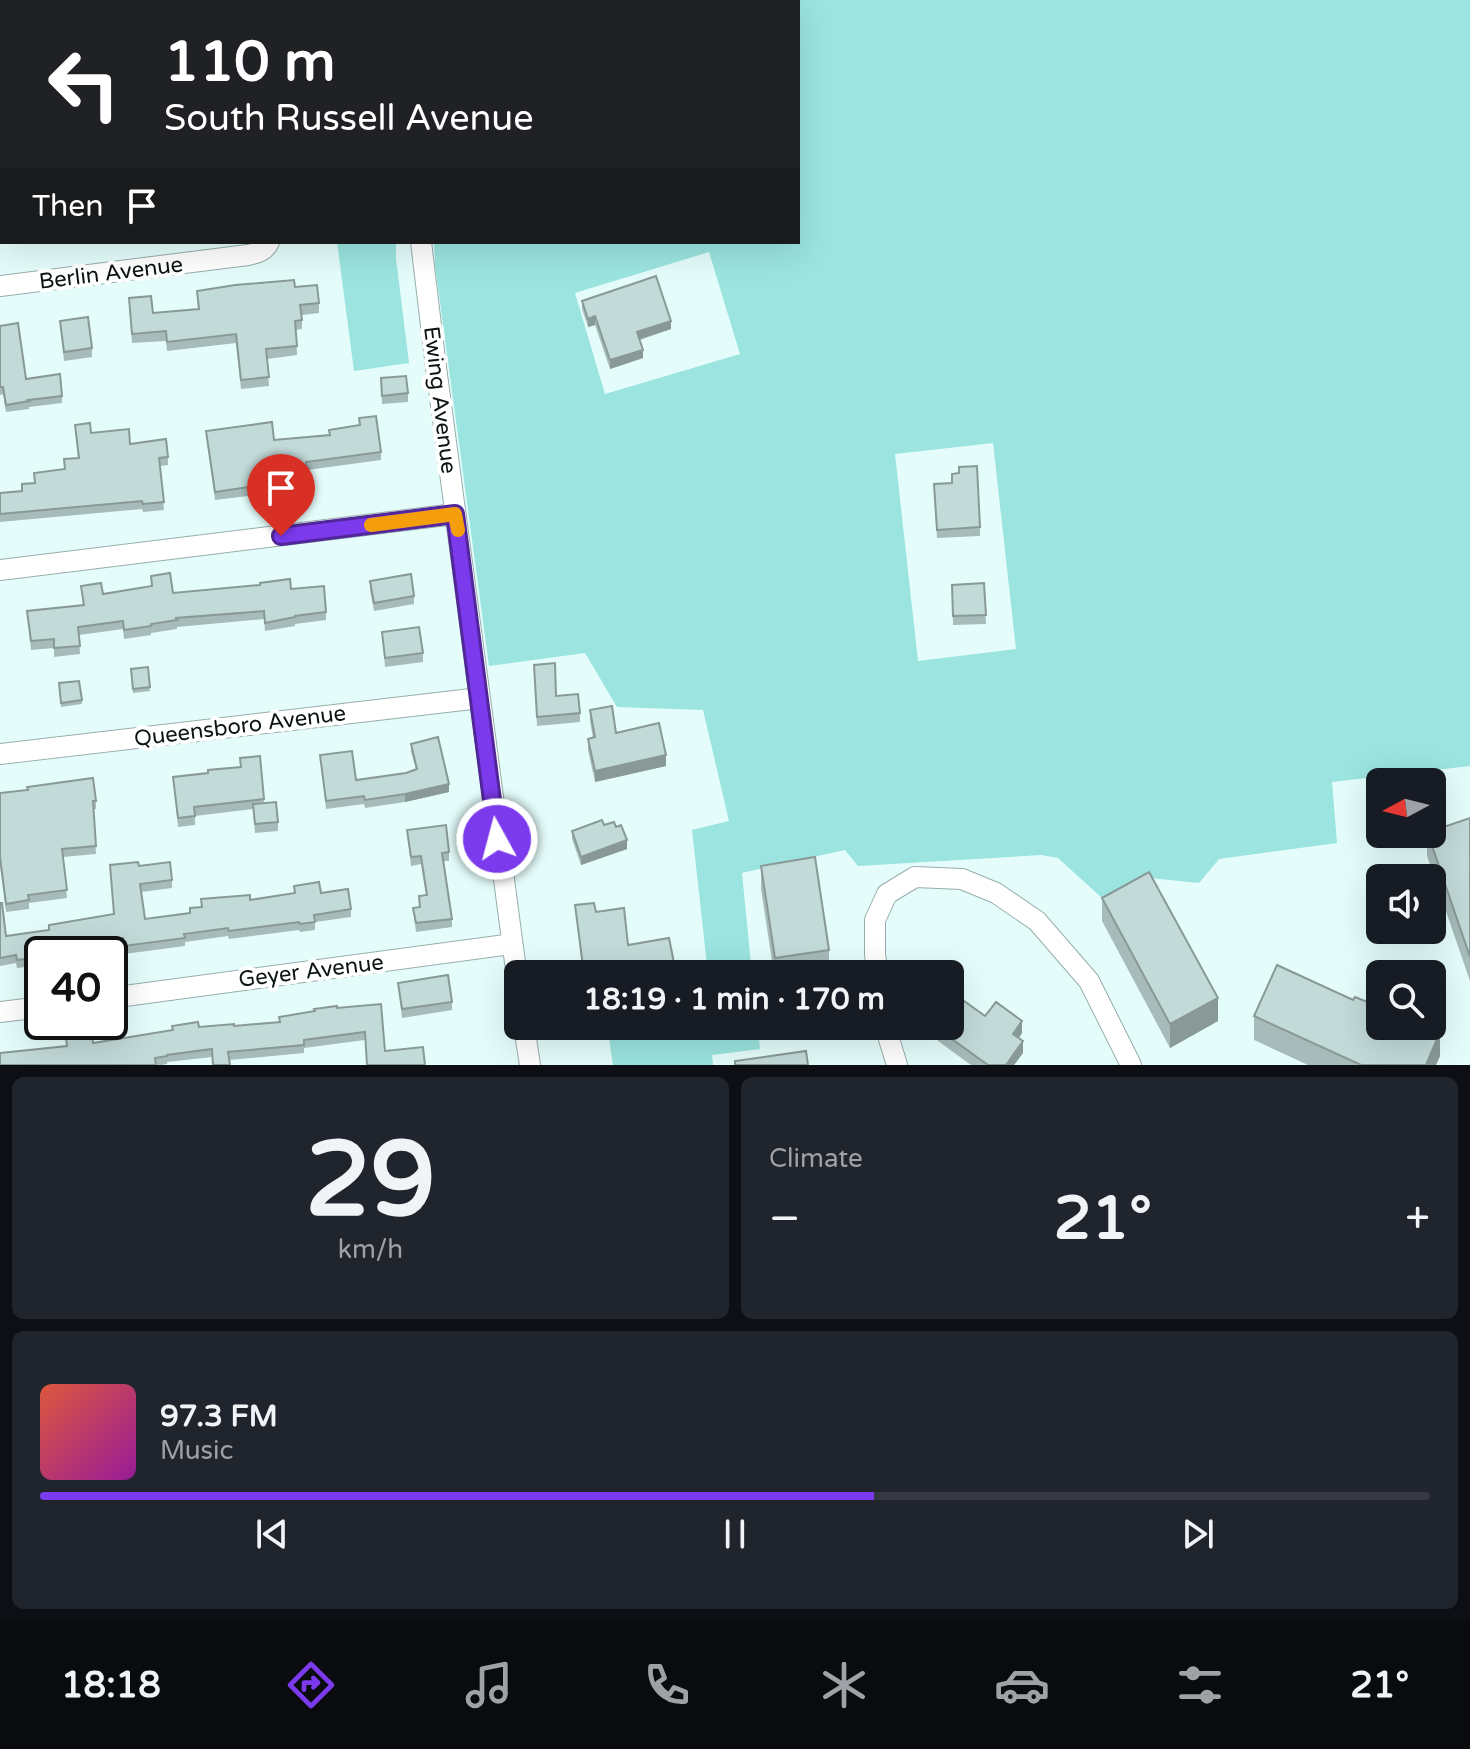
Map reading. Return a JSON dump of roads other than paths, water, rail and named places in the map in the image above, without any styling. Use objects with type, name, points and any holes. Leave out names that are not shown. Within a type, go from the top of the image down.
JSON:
[{"type":"street","name":"Berlin Avenue","points":[[0,286],[248,255],[259,252],[268,244]]},
{"type":"street","name":"Ewing Avenue","points":[[421,244],[514,960]]},
{"type":"street","points":[[0,570],[455,514]]},
{"type":"street","name":"Queensboro Avenue","points":[[0,754],[480,698]]},
{"type":"street","points":[[876,960],[875,920],[887,894],[915,877],[962,879],[996,893],[1037,921],[1089,981],[1131,1065]]},
{"type":"street","name":"Geyer Avenue","points":[[128,996],[512,944]]},
{"type":"street","points":[[0,1012],[24,1009]]},
{"type":"street","points":[[526,1040],[530,1065]]},
{"type":"street","points":[[889,1040],[897,1065]]}]
